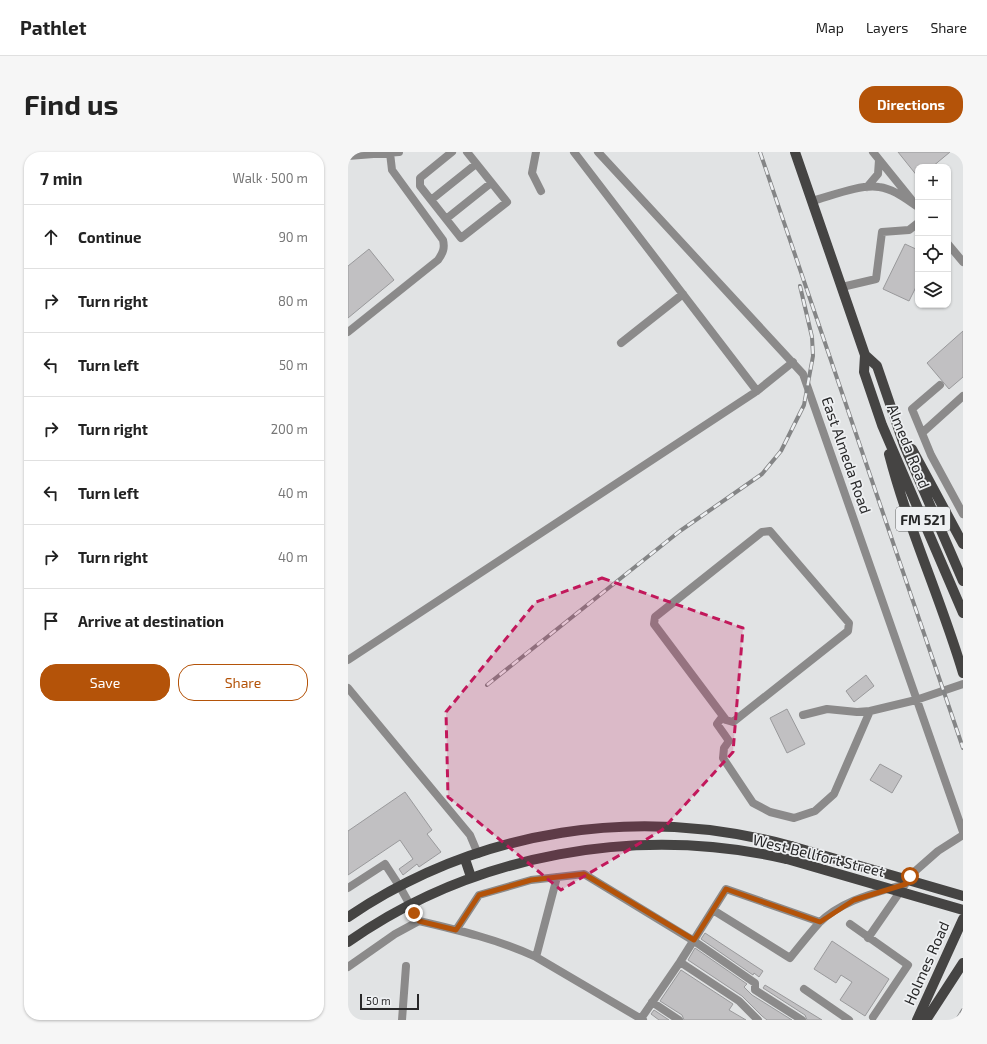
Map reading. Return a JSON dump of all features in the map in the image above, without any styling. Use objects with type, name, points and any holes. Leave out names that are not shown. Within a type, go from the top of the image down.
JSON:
[{"type":"main road","name":"Almeda Road","points":[[795,152],[865,355],[864,372],[882,425],[963,613]]},
{"type":"main road","name":"Almeda Road","points":[[865,355],[877,366],[904,445],[963,581]]},
{"type":"main road","points":[[892,412],[963,544]]},
{"type":"main road","points":[[882,425],[894,471],[963,673]]},
{"type":"main road","name":"West Bellfort Street","points":[[348,917],[400,887],[465,858],[552,834],[633,825],[689,827],[759,838],[963,896]]},
{"type":"main road","name":"West Bellfort Street","points":[[348,942],[410,904],[471,877],[554,854],[629,846],[698,846],[746,851],[787,859],[963,910]]},
{"type":"main road","points":[[465,858],[471,877]]},
{"type":"main road","name":"Holmes Road","points":[[917,1020],[963,919]]},
{"type":"main road","name":"Holmes Road","points":[[926,1020],[963,963]]},
{"type":"street","points":[[348,156],[399,152]]},
{"type":"street","points":[[452,152],[420,178],[420,186],[461,238],[506,202],[466,152]]},
{"type":"street","points":[[536,152],[532,173],[541,190]]},
{"type":"street","points":[[574,152],[756,391]]},
{"type":"street","name":"East Almeda Road","points":[[598,152],[803,374],[809,386],[916,700],[963,832]]},
{"type":"street","points":[[873,152],[915,203]]},
{"type":"street","points":[[348,332],[438,260],[443,254],[443,240],[392,170],[390,153]]},
{"type":"street","points":[[867,187],[878,174],[879,160]]},
{"type":"street","points":[[431,200],[476,164]]},
{"type":"street","points":[[446,219],[491,183]]},
{"type":"street","points":[[812,201],[867,187],[880,187],[891,191],[915,205]]},
{"type":"street","points":[[842,287],[876,279],[882,232],[909,230],[915,225]]},
{"type":"street","points":[[951,248],[963,262]]},
{"type":"street","points":[[621,343],[683,294]]},
{"type":"street","points":[[348,660],[756,391],[793,362]]},
{"type":"street","points":[[940,385],[912,409],[943,479],[963,514]]},
{"type":"street","points":[[922,433],[963,396]]},
{"type":"street","points":[[932,485],[943,479]]},
{"type":"street","points":[[770,531],[849,623],[848,631],[733,722],[726,720],[723,716],[654,624],[655,617],[762,532],[770,531]]},
{"type":"street","points":[[803,715],[827,709],[858,712],[870,711],[916,700],[963,684]]},
{"type":"street","points":[[348,688],[470,835],[478,854]]},
{"type":"street","points":[[723,716],[717,724],[729,741],[724,748],[723,758],[753,803],[770,812],[794,818],[815,811],[834,794],[870,711]]},
{"type":"street","points":[[868,938],[910,876],[942,848],[963,835]]},
{"type":"street","points":[[348,888],[385,864],[419,921]]},
{"type":"street","points":[[456,930],[479,895],[531,880],[584,874],[694,940],[755,983],[755,990],[802,1020]]},
{"type":"street","points":[[536,957],[557,877]]},
{"type":"street","points":[[713,910],[790,958],[820,922],[854,900],[906,884]]},
{"type":"street","points":[[348,967],[395,934],[419,921],[456,930],[521,950],[536,957],[641,1020],[726,889],[820,922]]},
{"type":"street","points":[[850,924],[908,965],[874,1019]]},
{"type":"street","points":[[680,962],[739,1001],[758,1020]]},
{"type":"street","points":[[402,1020],[406,966]]},
{"type":"street","points":[[804,989],[849,1020]]},
{"type":"street","points":[[652,1002],[679,1020]]},
{"type":"highlighted area","points":[[602,578],[743,628],[733,752],[662,830],[561,890],[448,797],[446,712],[536,602]]},
{"type":"building","points":[[898,152],[950,152],[936,164],[915,164],[915,173]]},
{"type":"building","points":[[905,244],[915,249],[915,289],[909,301],[883,289]]},
{"type":"building","points":[[369,249],[394,280],[348,318],[348,266]]},
{"type":"building","points":[[963,331],[963,377],[949,389],[927,363]]},
{"type":"building","points":[[866,675],[874,686],[854,702],[846,691]]},
{"type":"building","points":[[787,709],[805,744],[787,753],[770,718]]},
{"type":"building","points":[[880,764],[902,776],[892,793],[870,780]]},
{"type":"building","points":[[405,792],[432,830],[427,834],[441,852],[419,867],[417,864],[403,875],[399,869],[413,859],[400,840],[348,875],[348,831]]},
{"type":"building","points":[[705,933],[763,971],[759,977],[754,973],[753,975],[701,939]]},
{"type":"building","points":[[832,941],[889,979],[865,1016],[840,1000],[852,982],[841,975],[836,983],[814,969]]},
{"type":"building","points":[[695,948],[747,984],[744,987],[752,995],[792,1020],[767,1020],[742,996],[688,960]]},
{"type":"building","points":[[681,970],[733,1004],[729,1010],[746,1020],[684,1020],[682,1015],[660,1001]]},
{"type":"building","points":[[765,985],[822,1020],[807,1020],[805,1015],[763,988]]},
{"type":"building","points":[[654,1010],[669,1020],[659,1020],[651,1014]]},
{"type":"railway","points":[[760,152],[963,748]]},
{"type":"railway","points":[[487,685],[680,531],[762,474],[781,451],[804,405],[813,356],[812,337],[800,286]]},
{"type":"railway","points":[[957,1020],[963,1010]]},
{"type":"route","points":[[414,913],[419,921],[456,930],[479,895],[531,880],[584,874],[694,940],[726,889],[820,922],[839,908],[854,900],[906,884],[910,876]]}]
